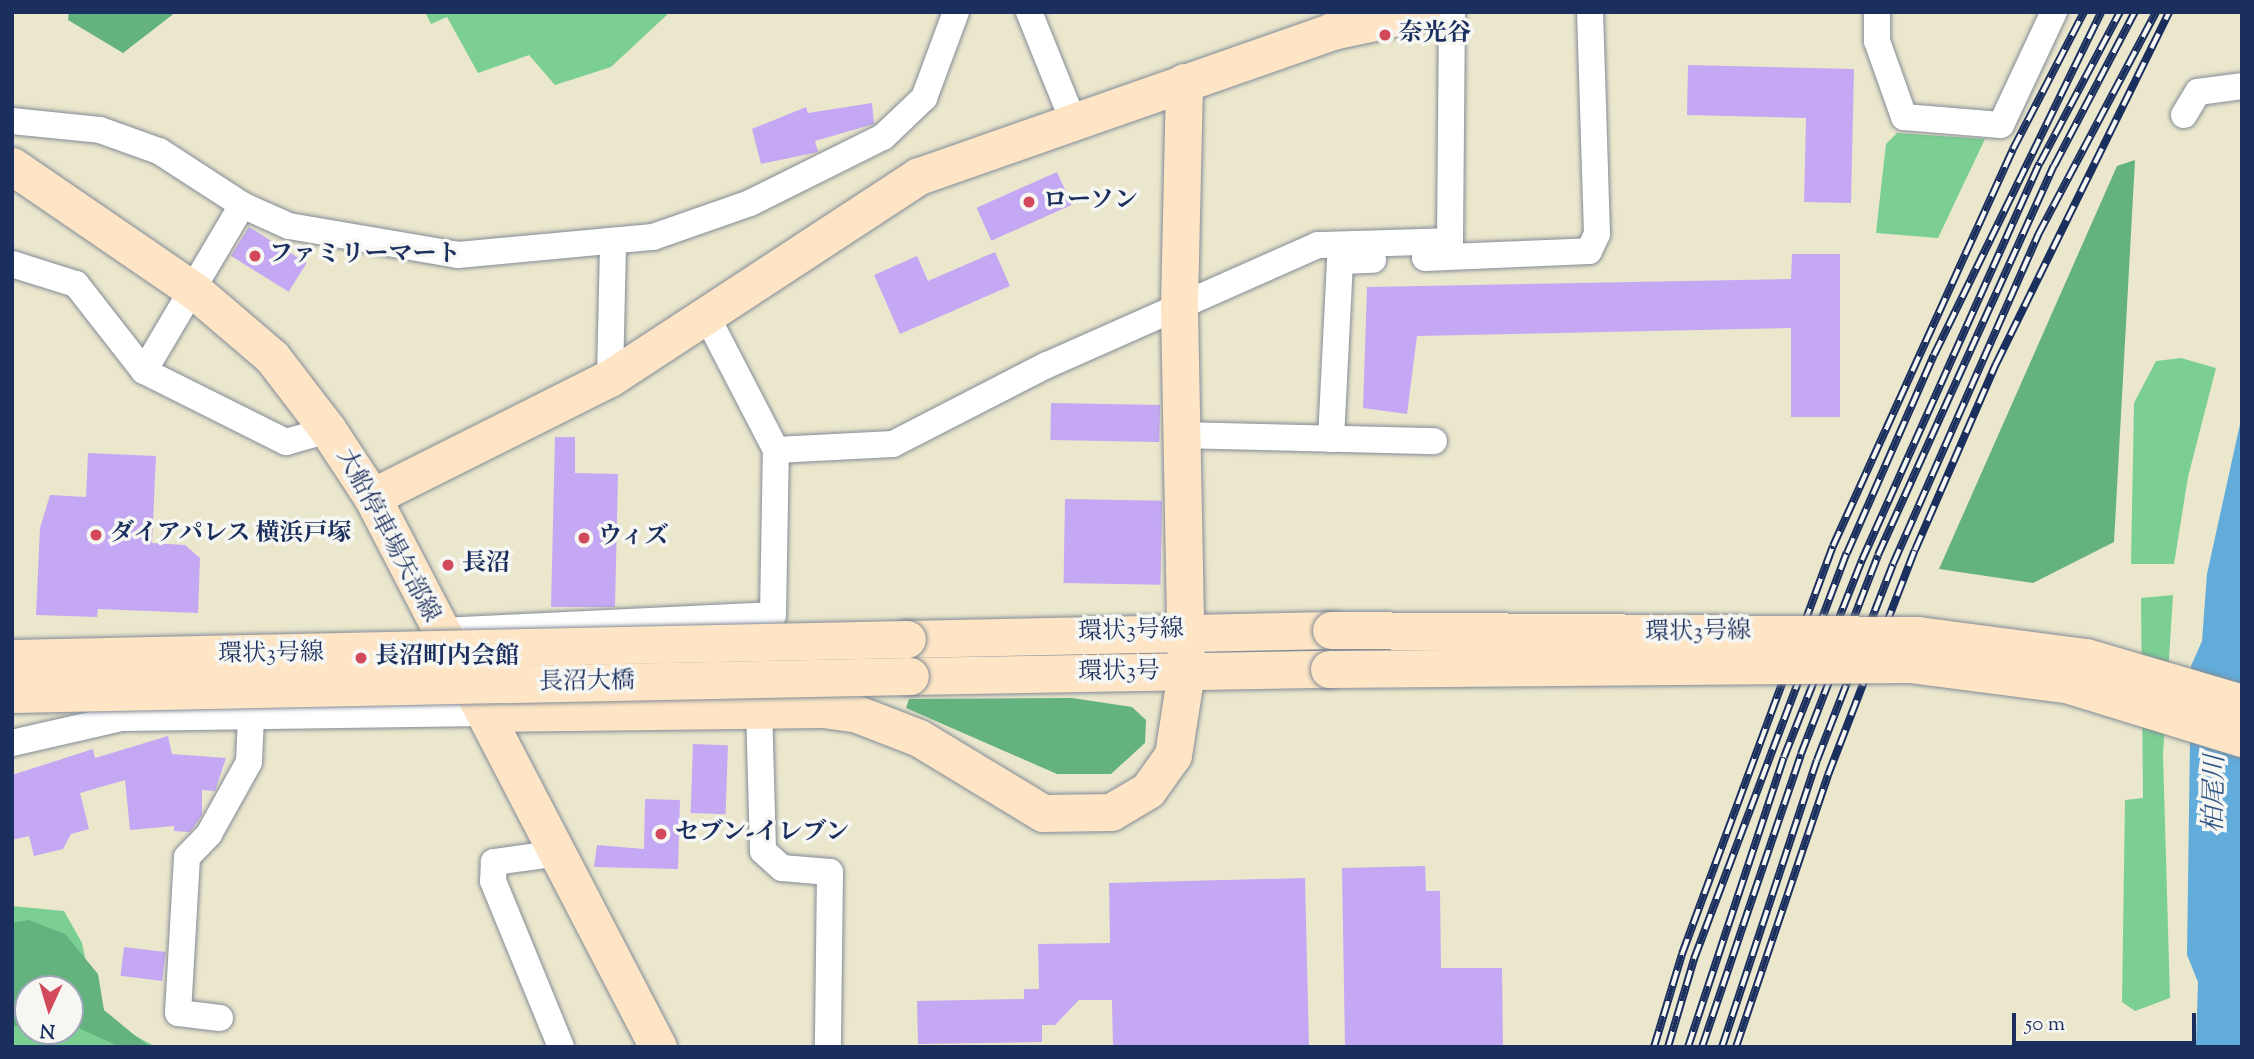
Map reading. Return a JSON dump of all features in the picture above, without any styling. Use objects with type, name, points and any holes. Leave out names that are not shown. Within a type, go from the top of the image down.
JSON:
[{"type":"street","points":[[12,121],[100,130],[159,151],[242,205],[301,229],[458,255],[613,244],[750,203],[883,137],[925,98],[956,12]]},
{"type":"street","points":[[1029,12],[1073,121]]},
{"type":"street","points":[[372,497],[610,378],[707,317],[895,188],[1073,121],[1332,31],[1421,12]]},
{"type":"street","points":[[776,450],[893,444],[1179,304],[1318,245],[1450,241],[1452,12]]},
{"type":"street","points":[[1331,439],[1340,261],[1589,251],[1597,234],[1590,12]]},
{"type":"street","points":[[1877,12],[1877,41],[1904,117],[2001,125],[2054,12]]},
{"type":"street","points":[[12,743],[121,718],[759,707],[823,709],[889,725],[1014,800],[1043,813],[1087,817],[1126,805],[1162,774],[1181,731],[1186,672],[1179,304],[1184,82]]},
{"type":"street","points":[[2184,115],[2198,92],[2242,86]]},
{"type":"street","name":"大船停車場矢部線","points":[[12,166],[196,292],[272,358],[328,430],[372,497],[439,631],[486,713],[659,1047]]},
{"type":"street","points":[[144,372],[196,292],[242,205]]},
{"type":"street","points":[[610,378],[613,244]]},
{"type":"street","points":[[12,264],[76,284],[144,372],[286,442],[328,430]]},
{"type":"street","points":[[439,631],[773,615],[776,450],[707,317]]},
{"type":"street","points":[[1182,435],[1434,441]]},
{"type":"street","name":"環状3号線","points":[[12,658],[907,639],[1184,630],[1919,635],[2086,657],[2242,704]]},
{"type":"street","name":"環状3号線","points":[[1329,669],[1909,664],[2066,684],[2242,738]]},
{"type":"street","name":"環状3号","points":[[909,676],[1329,669]]},
{"type":"street","name":"長沼大橋","points":[[12,694],[909,676]]},
{"type":"street","points":[[759,707],[764,851],[782,868],[830,872],[828,1047]]},
{"type":"street","points":[[220,1018],[178,1013],[187,857],[209,834],[249,762],[251,716]]},
{"type":"street","points":[[559,853],[494,862],[493,881],[561,1047]]},
{"type":"green space","points":[[69,12],[176,12],[123,53],[68,20]]},
{"type":"green space","points":[[425,12],[670,12],[611,67],[555,85],[529,55],[478,73],[447,17],[431,24]]},
{"type":"green space","points":[[1897,133],[1985,139],[1938,238],[1876,233],[1886,144]]},
{"type":"green space","points":[[2135,160],[2114,542],[2033,583],[1939,569],[2117,166]]},
{"type":"green space","points":[[2181,358],[2216,368],[2188,477],[2174,564],[2131,564],[2134,403],[2156,361]]},
{"type":"green space","points":[[2173,595],[2163,754],[2170,998],[2135,1011],[2122,1002],[2125,800],[2143,798],[2141,598]]},
{"type":"green space","points":[[1072,698],[1132,707],[1146,720],[1145,743],[1111,774],[1057,774],[906,708],[909,699]]},
{"type":"green space","points":[[12,906],[64,911],[82,943],[97,1015],[156,1047],[12,1047]]},
{"type":"green space","points":[[29,920],[65,934],[98,974],[104,1010],[149,1047],[120,1047],[84,1030],[84,975],[14,975],[12,1027],[12,923]]},
{"type":"water","name":"柏尾川","points":[[2242,415],[2242,1047],[2138,1047],[2196,1044],[2198,982],[2187,955],[2191,666],[2202,641],[2207,574]]},
{"type":"building","points":[[1688,65],[1854,69],[1851,203],[1804,202],[1806,118],[1687,115]]},
{"type":"building","points":[[872,103],[874,124],[815,141],[818,152],[761,164],[752,129],[806,107],[808,113]]},
{"type":"building","points":[[1057,172],[1072,205],[991,241],[977,208]]},
{"type":"building","points":[[249,227],[307,263],[289,292],[231,256]]},
{"type":"building","points":[[995,252],[1010,286],[900,334],[874,275],[917,256],[928,281]]},
{"type":"building","points":[[1792,254],[1840,254],[1840,417],[1791,417],[1791,328],[1417,336],[1407,414],[1363,408],[1367,287],[1791,279]]},
{"type":"building","points":[[1051,403],[1160,405],[1159,442],[1050,440]]},
{"type":"building","points":[[555,437],[575,437],[575,473],[618,474],[615,607],[551,607]]},
{"type":"building","name":"ダイアパレス 横浜戸塚","points":[[88,453],[156,456],[152,543],[185,545],[200,558],[198,613],[98,609],[97,617],[36,615],[40,528],[50,495],[86,497]]},
{"type":"building","points":[[1065,499],[1162,501],[1161,585],[1064,583]]},
{"type":"building","points":[[168,736],[172,754],[226,758],[215,791],[202,790],[202,815],[190,832],[174,831],[174,826],[130,830],[125,780],[80,793],[89,829],[71,834],[63,849],[34,856],[29,836],[12,840],[12,775],[93,749],[95,758]]},
{"type":"building","points":[[693,744],[728,745],[726,814],[691,813]]},
{"type":"building","name":"セブン-イレブン","points":[[645,799],[680,800],[678,869],[594,867],[597,845],[644,849]]},
{"type":"building","points":[[1425,866],[1426,891],[1440,891],[1441,968],[1502,968],[1503,1047],[1345,1047],[1342,868]]},
{"type":"building","points":[[1305,878],[1309,1047],[1113,1047],[1112,1000],[1079,1000],[1055,1025],[1042,1025],[1042,1042],[918,1044],[917,1001],[1024,999],[1024,989],[1039,989],[1038,944],[1110,943],[1109,883]]},
{"type":"building","points":[[124,947],[166,952],[162,981],[120,976]]},
{"type":"railway","points":[[1654,1047],[1682,954],[1833,546],[2013,149],[2084,12]]},
{"type":"railway","points":[[1668,1047],[1694,959],[1847,553],[1934,355],[2101,12]]},
{"type":"railway","points":[[1688,1047],[1784,757],[1862,560],[2040,163],[2120,12]]},
{"type":"railway","points":[[1702,1047],[1801,754],[1878,555],[2054,166],[2135,12]]},
{"type":"railway","points":[[1722,1047],[1817,760],[1893,564],[2038,235],[2156,12]]},
{"type":"railway","points":[[1736,1047],[1828,775],[1915,550],[1996,364],[2169,12]]},
{"type":"place","name":"奈光谷","points":[[1385,35]]},
{"type":"place","name":"ローソン","points":[[1029,202]]},
{"type":"place","name":"ファミリーマート","points":[[255,256]]},
{"type":"place","name":"ダイアパレス 横浜戸塚","points":[[96,535]]},
{"type":"place","name":"ウィズ","points":[[584,538]]},
{"type":"place","name":"長沼","points":[[448,565]]},
{"type":"place","name":"長沼町内会館","points":[[361,658]]},
{"type":"place","name":"セブン-イレブン","points":[[661,834]]}]
